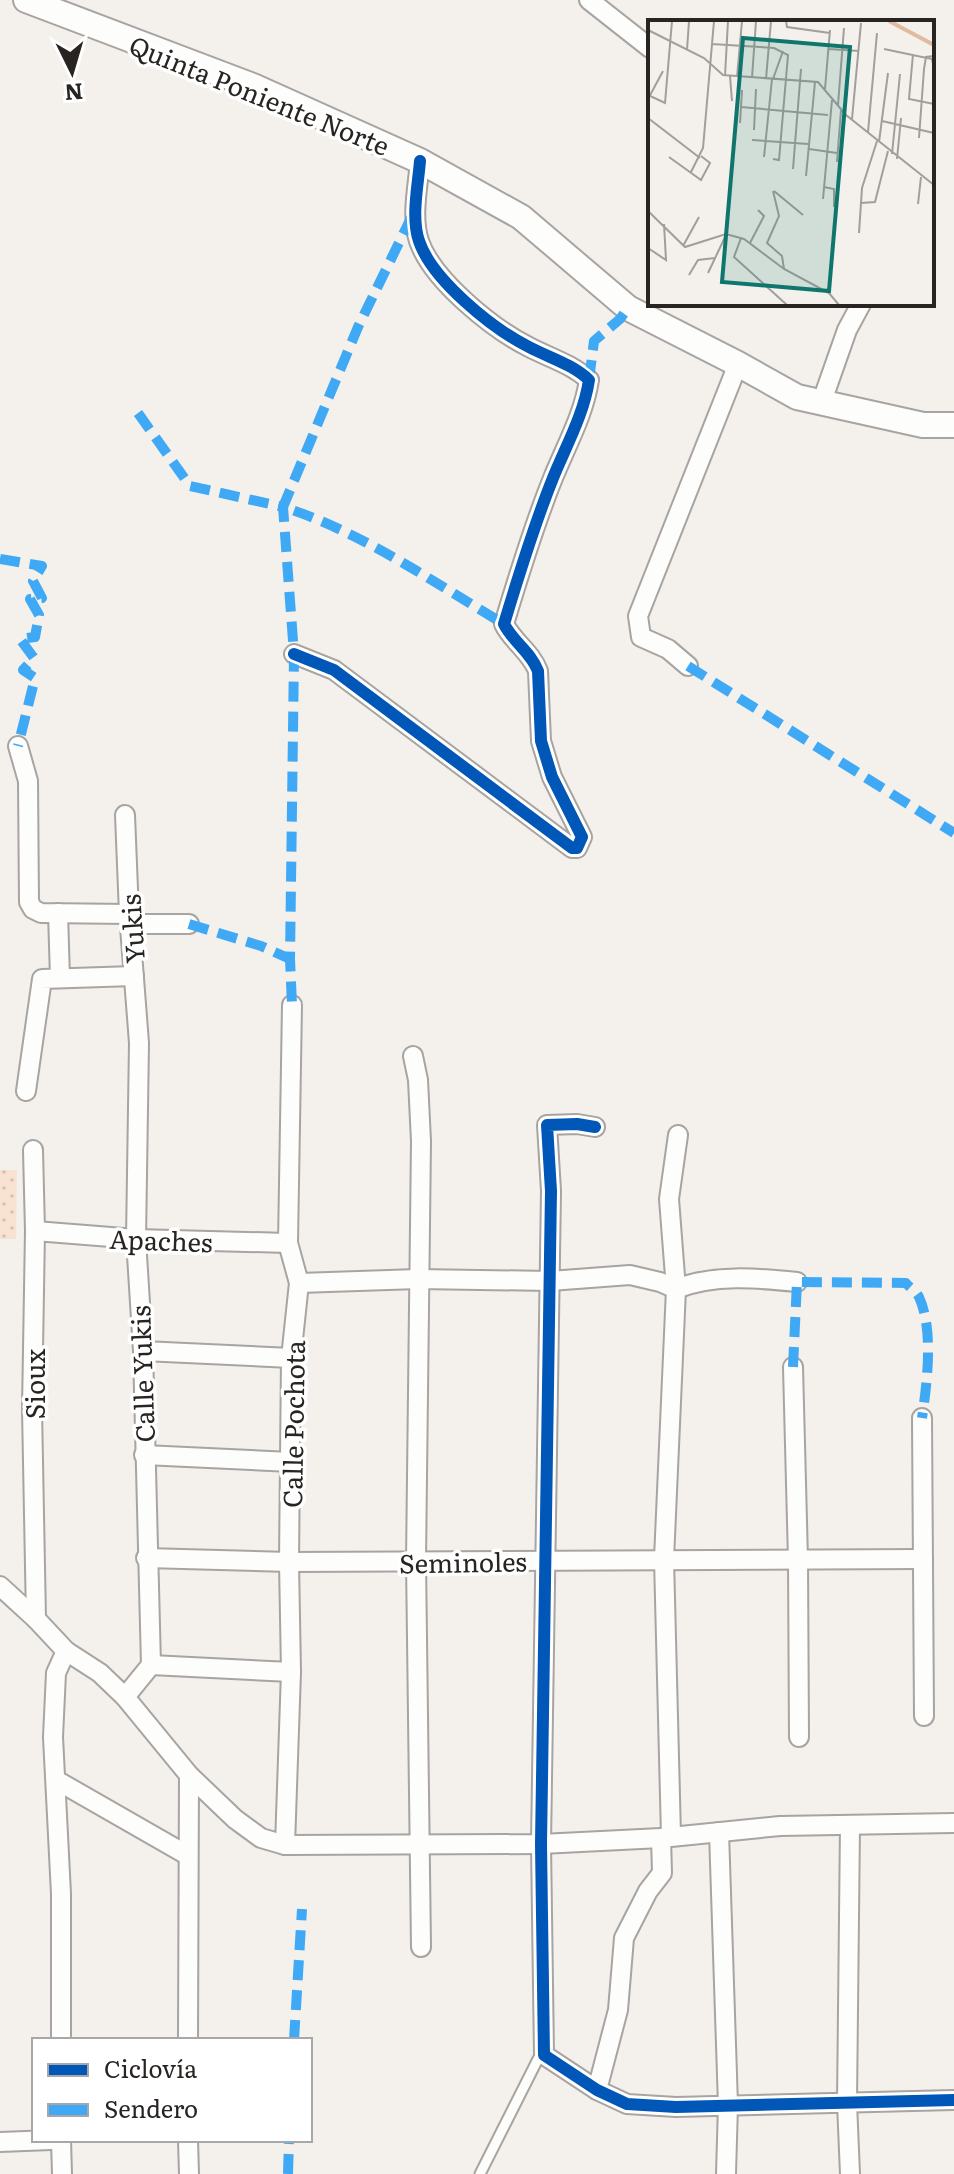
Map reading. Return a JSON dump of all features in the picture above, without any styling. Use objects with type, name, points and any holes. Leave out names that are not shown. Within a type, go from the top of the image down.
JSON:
[{"type":"street","name":"Quinta Poniente Norte","points":[[26,0],[253,86],[420,161],[521,217],[628,308],[797,397],[923,425],[954,423]]},
{"type":"street","points":[[589,0],[648,46]]},
{"type":"street","points":[[294,654],[334,670],[572,848],[581,844],[582,837],[552,777],[541,741],[538,671],[534,661],[504,624],[547,493],[587,396],[589,380],[577,369],[527,346],[475,309],[440,279],[419,241],[416,210],[420,161]]},
{"type":"street","points":[[821,404],[847,330],[860,306]]},
{"type":"street","points":[[688,666],[668,649],[641,637],[638,616],[738,364]]},
{"type":"street","points":[[18,746],[28,781],[29,902],[33,909],[41,913],[189,924]]},
{"type":"street","name":"Yukis","points":[[125,815],[139,1043]]},
{"type":"street","points":[[26,1091],[51,978],[58,913]]},
{"type":"street","points":[[51,978],[134,976]]},
{"type":"street","name":"Calle Pochota","points":[[285,1845],[291,1672],[291,1358],[299,1283],[288,1243],[292,1005]]},
{"type":"street","name":"Calle Yukis","points":[[139,1043],[136,1239],[143,1351],[151,1665]]},
{"type":"street","points":[[413,1056],[421,1127],[416,1561],[421,1947]]},
{"type":"street","points":[[595,1127],[547,1125],[551,1191],[541,1844],[544,2055],[597,2090],[627,2104],[676,2107],[954,2100]]},
{"type":"street","points":[[597,2090],[618,2010],[624,1938],[648,1891],[662,1873],[666,1837],[664,1559],[676,1289],[669,1199],[678,1135]]},
{"type":"street","name":"Sioux","points":[[33,1150],[32,1409],[36,1619]]},
{"type":"street","name":"Apaches","points":[[35,1231],[136,1239],[288,1243]]},
{"type":"street","points":[[299,1283],[418,1279],[550,1281],[630,1275],[676,1289],[696,1281],[757,1278],[797,1282]]},
{"type":"street","points":[[143,1351],[291,1358]]},
{"type":"street","points":[[793,1367],[799,1737]]},
{"type":"street","points":[[922,1418],[924,1716]]},
{"type":"street","points":[[144,1455],[291,1462]]},
{"type":"street","name":"Seminoles","points":[[146,1558],[289,1562],[923,1559]]},
{"type":"street","points":[[0,1586],[66,1651],[100,1673],[125,1697],[189,1775],[235,1819],[261,1838],[285,1845],[541,1844],[666,1837],[780,1826],[954,1823]]},
{"type":"street","points":[[61,2038],[61,1894],[53,1737],[56,1673],[66,1651]]},
{"type":"street","points":[[125,1697],[151,1665],[291,1672]]},
{"type":"street","points":[[188,2038],[189,1775]]},
{"type":"street","points":[[56,1780],[187,1855]]},
{"type":"street","points":[[850,1825],[847,2103],[850,2174]]},
{"type":"street","points":[[719,1832],[728,2105],[726,2174]]},
{"type":"street","points":[[0,2142],[32,2141]]},
{"type":"street","points":[[61,2142],[62,2174]]},
{"type":"street","points":[[188,2142],[189,2174]]},
{"type":"lane","points":[[480,2174],[538,2059],[544,2055]]},
{"type":"shaded area","points":[[0,1170],[17,1170],[16,1239],[0,1239]]},
{"type":"marked path","points":[[412,216],[358,327],[283,507],[369,544],[504,624]]},
{"type":"marked path","points":[[589,380],[594,341],[628,308]]},
{"type":"marked path","points":[[138,413],[190,486],[283,507],[294,654],[292,1005]]},
{"type":"marked path","points":[[0,559],[42,566],[33,581],[42,598],[30,599],[39,615],[35,637],[20,639],[34,658],[23,670],[35,678],[18,746]]},
{"type":"marked path","points":[[688,666],[954,833]]},
{"type":"marked path","points":[[189,924],[261,946],[290,959]]},
{"type":"marked path","points":[[793,1367],[797,1282],[906,1283],[919,1297],[924,1310],[928,1341],[922,1418]]},
{"type":"marked path","points":[[294,2038],[302,1909]]},
{"type":"marked path","points":[[288,2174],[289,2142]]},
{"type":"cycle path","points":[[294,654],[334,670],[572,848],[577,848],[582,837],[552,777],[541,741],[538,671],[504,624],[533,532],[579,418],[589,380],[568,365],[498,328],[465,302],[437,271],[426,256],[417,232],[420,161]]},
{"type":"cycle path","points":[[595,1127],[547,1125],[551,1191],[541,1844],[544,2055],[597,2090],[627,2104],[676,2107],[954,2100]]}]
